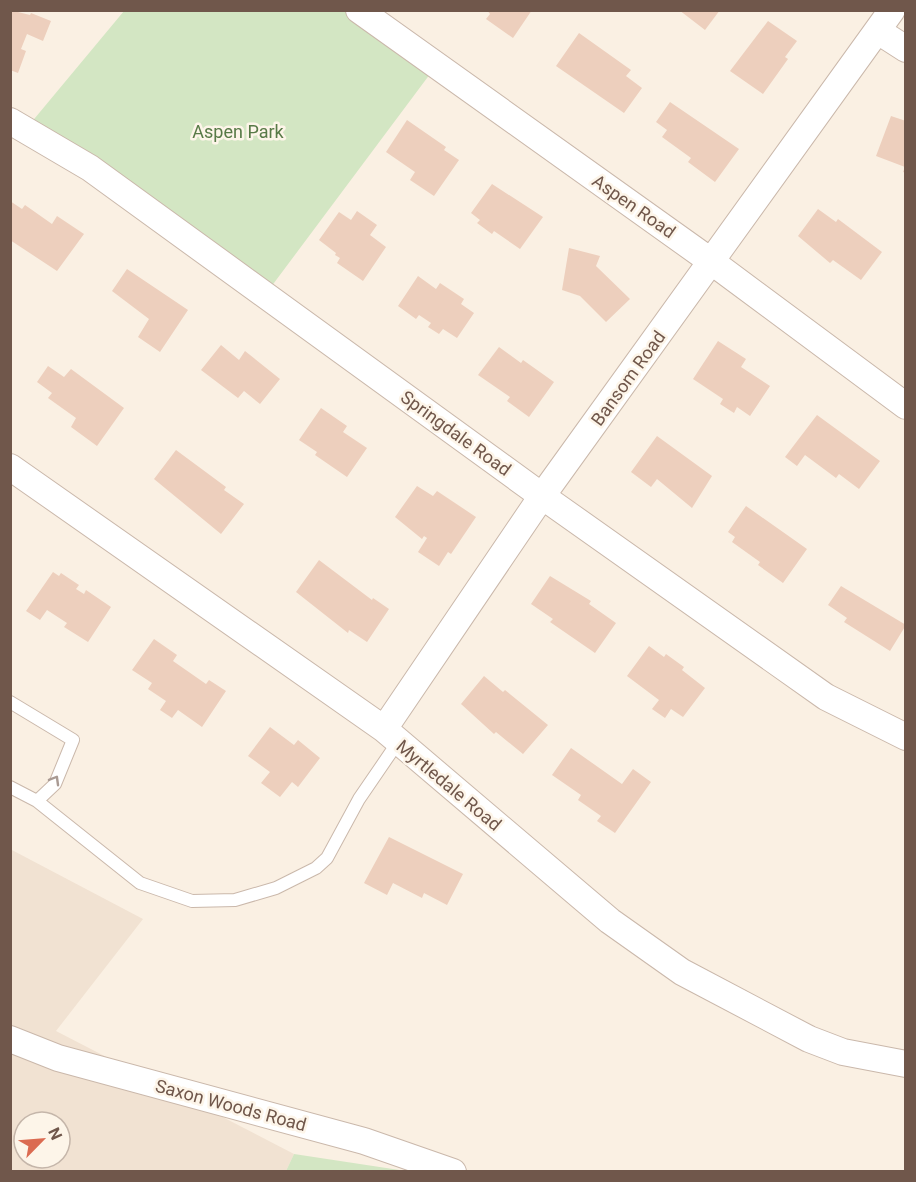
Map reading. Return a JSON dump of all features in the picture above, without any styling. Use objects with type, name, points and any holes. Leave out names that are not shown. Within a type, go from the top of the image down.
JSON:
[{"type":"street","name":"Aspen Road","points":[[358,10],[712,262],[906,406]]},
{"type":"street","name":"Bansom Road","points":[[391,736],[542,496],[885,20]]},
{"type":"street","points":[[885,20],[906,49]]},
{"type":"street","name":"Springdale Road","points":[[10,121],[90,168],[542,496],[826,696],[906,737]]},
{"type":"street","name":"Myrtledale Road","points":[[10,467],[391,736],[610,921],[682,972],[808,1039],[843,1053],[906,1064]]},
{"type":"street","name":"Saxon Woods Road","points":[[10,1038],[58,1058],[364,1141],[453,1172]]},
{"type":"lane","points":[[10,702],[73,740],[55,784],[37,801]]},
{"type":"lane","points":[[10,787],[37,801],[140,883],[192,901],[235,900],[276,888],[316,868],[327,858],[391,736]]},
{"type":"shaded area","points":[[10,849],[143,919],[56,1031],[294,1154],[286,1171],[11,1171]]},
{"type":"green space","name":"Aspen Park","points":[[124,11],[364,11],[436,66],[265,295],[25,130]]},
{"type":"green space","points":[[294,1154],[406,1171],[286,1171]]},
{"type":"building","points":[[10,10],[30,15],[31,13],[51,21],[43,41],[27,34],[21,49],[26,51],[18,73],[10,70]]},
{"type":"building","points":[[487,10],[532,10],[513,38],[486,19],[490,14]]},
{"type":"building","points":[[679,10],[720,10],[705,30]]},
{"type":"building","points":[[768,21],[797,41],[785,57],[788,59],[763,94],[730,71]]},
{"type":"building","points":[[579,33],[631,70],[626,76],[642,88],[624,113],[556,66]]},
{"type":"building","points":[[670,102],[739,149],[715,182],[688,162],[691,158],[662,137],[667,130],[656,122]]},
{"type":"building","points":[[891,116],[906,121],[906,173],[903,172],[905,167],[876,156]]},
{"type":"building","points":[[407,120],[446,147],[444,150],[459,160],[434,196],[410,180],[415,172],[386,152]]},
{"type":"building","points":[[492,184],[543,217],[520,249],[494,231],[492,234],[477,223],[480,220],[471,213]]},
{"type":"building","points":[[10,201],[22,209],[25,205],[52,224],[57,216],[84,234],[57,271],[10,240]]},
{"type":"building","points":[[818,209],[836,222],[838,219],[882,252],[861,280],[833,260],[830,263],[798,236]]},
{"type":"building","points":[[357,211],[377,225],[370,235],[386,247],[363,281],[337,263],[340,258],[319,240],[339,212],[351,220]]},
{"type":"building","points":[[569,248],[600,256],[596,266],[630,299],[606,322],[580,296],[562,290]]},
{"type":"building","points":[[127,269],[188,310],[160,352],[138,337],[149,319],[112,291]]},
{"type":"building","points":[[418,276],[436,289],[440,283],[464,299],[461,304],[474,313],[457,338],[443,329],[439,334],[428,327],[431,323],[419,315],[416,319],[398,306]]},
{"type":"building","points":[[718,341],[746,359],[741,367],[770,386],[750,416],[737,407],[734,413],[720,404],[723,399],[693,379]]},
{"type":"building","points":[[221,345],[239,360],[245,351],[280,379],[260,404],[244,391],[238,398],[201,370]]},
{"type":"building","points":[[499,347],[521,363],[523,360],[554,382],[529,417],[507,401],[510,397],[478,375]]},
{"type":"building","points":[[48,366],[64,377],[71,369],[124,408],[97,446],[71,427],[76,418],[48,398],[52,393],[37,382]]},
{"type":"building","points":[[321,408],[347,426],[343,432],[367,448],[347,477],[315,455],[317,452],[299,440]]},
{"type":"building","points":[[817,415],[880,461],[859,489],[839,474],[836,478],[805,455],[797,466],[785,457]]},
{"type":"building","points":[[657,436],[712,476],[692,508],[657,479],[651,487],[631,472]]},
{"type":"building","points":[[176,450],[226,487],[224,490],[244,504],[221,534],[154,479]]},
{"type":"building","points":[[417,486],[433,496],[437,491],[476,517],[451,554],[448,552],[439,566],[418,552],[427,538],[424,536],[422,539],[395,517]]},
{"type":"building","points":[[746,506],[807,549],[783,583],[758,565],[760,562],[732,542],[735,537],[728,532]]},
{"type":"building","points":[[319,560],[372,600],[373,598],[389,609],[367,642],[349,630],[348,633],[296,592]]},
{"type":"building","points":[[53,572],[59,576],[61,573],[79,585],[76,589],[84,594],[86,590],[111,607],[88,642],[64,627],[67,623],[47,610],[40,620],[26,611]]},
{"type":"building","points":[[550,576],[591,601],[589,604],[616,623],[595,653],[550,622],[553,619],[531,604]]},
{"type":"building","points":[[841,586],[906,625],[890,651],[844,622],[847,618],[828,605]]},
{"type":"building","points":[[154,639],[177,655],[173,661],[206,684],[209,680],[226,691],[202,727],[178,710],[172,718],[160,710],[166,701],[148,689],[152,683],[132,670]]},
{"type":"building","points":[[649,646],[664,657],[666,654],[684,667],[682,670],[705,688],[683,717],[671,709],[665,718],[652,709],[659,700],[627,676]]},
{"type":"building","points":[[484,676],[548,725],[523,754],[496,732],[494,734],[461,704]]},
{"type":"building","points":[[270,727],[294,745],[298,740],[320,758],[298,787],[292,782],[280,797],[261,783],[270,772],[248,756]]},
{"type":"building","points":[[571,748],[622,784],[633,769],[651,782],[615,833],[597,821],[601,816],[578,800],[581,795],[552,775]]},
{"type":"building","points":[[389,837],[463,874],[447,905],[424,893],[422,898],[393,883],[387,895],[364,883]]}]
